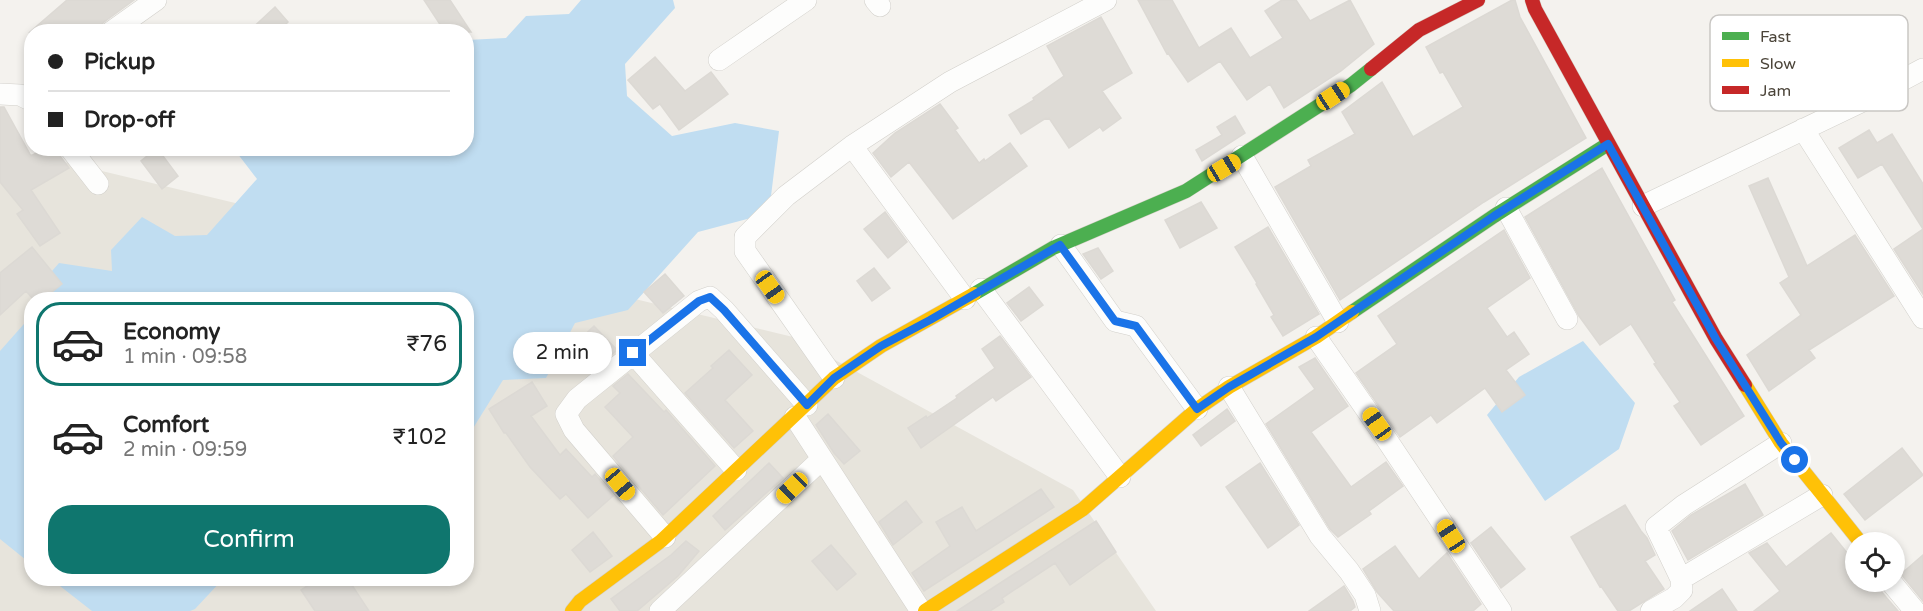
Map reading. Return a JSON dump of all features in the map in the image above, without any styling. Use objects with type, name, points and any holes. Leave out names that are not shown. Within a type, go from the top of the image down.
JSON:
[{"type":"street","points":[[122,24],[156,0]]},
{"type":"street","points":[[719,60],[806,0]]},
{"type":"street","points":[[834,378],[745,251],[745,237],[786,196],[852,146],[950,82],[1106,0]]},
{"type":"street","points":[[572,611],[580,601],[665,537],[834,378],[881,346],[1060,245],[1186,191],[1351,84],[1419,30],[1478,0]]},
{"type":"street","points":[[1532,0],[1534,9],[1716,339],[1781,443],[1852,532]]},
{"type":"street","points":[[1643,206],[1841,111]]},
{"type":"street","points":[[1803,129],[1923,318]]},
{"type":"street","points":[[665,537],[574,430],[566,414],[577,399],[699,301],[710,297],[724,310],[801,411],[822,459],[923,611],[1083,509],[1197,409],[1229,387],[1316,337],[1506,208],[1608,144]]},
{"type":"street","points":[[852,146],[1119,477]]},
{"type":"street","points":[[76,156],[98,184]]},
{"type":"street","points":[[1242,156],[1338,322]]},
{"type":"street","points":[[1506,208],[1567,319]]},
{"type":"street","points":[[1060,245],[1115,321],[1136,326],[1197,409]]},
{"type":"street","points":[[1316,337],[1377,424],[1501,611]]},
{"type":"street","points":[[633,353],[736,470]]},
{"type":"street","points":[[1229,387],[1320,536],[1349,571],[1365,595],[1370,611]]},
{"type":"street","points":[[1680,596],[1656,526],[1683,505],[1781,443]]},
{"type":"street","points":[[660,611],[822,459]]},
{"type":"street","points":[[1651,611],[1680,596],[1822,495]]},
{"type":"street","points":[[1899,592],[1915,611]]},
{"type":"shaded area","points":[[0,151],[24,153],[24,156],[39,156],[793,337],[1073,490],[1156,611],[0,611]]},
{"type":"water","points":[[581,0],[673,0],[675,8],[625,64],[627,96],[672,136],[735,123],[779,131],[771,196],[751,218],[698,232],[628,310],[575,323],[546,378],[503,380],[474,427],[474,292],[39,292],[39,286],[59,263],[112,271],[111,250],[142,217],[175,236],[207,235],[257,179],[239,156],[474,156],[474,40],[506,38],[526,16],[569,14]]},
{"type":"water","points":[[24,324],[24,558],[0,539],[0,351]]},
{"type":"water","points":[[1583,341],[1635,403],[1619,449],[1545,501],[1487,415],[1519,377]]},
{"type":"water","points":[[60,586],[216,586],[195,609],[190,611],[92,611]]},
{"type":"building","points":[[67,0],[134,0],[102,24],[39,24]]},
{"type":"building","points":[[424,0],[450,0],[466,24],[440,24]]},
{"type":"building","points":[[1138,0],[1172,0],[1199,48],[1231,28],[1250,58],[1283,38],[1265,11],[1282,0],[1296,0],[1310,21],[1350,0],[1374,44],[1341,71],[1284,108],[1270,84],[1247,100],[1220,61],[1188,82],[1167,54]]},
{"type":"building","points":[[1515,0],[1520,17],[1586,138],[1484,202],[1340,300],[1275,187],[1311,166],[1308,160],[1355,134],[1342,112],[1382,82],[1413,137],[1463,107],[1426,47]]},
{"type":"building","points":[[275,7],[288,22],[286,24],[257,24]]},
{"type":"building","points":[[1101,17],[1132,73],[1102,91],[1121,118],[1103,131],[1100,127],[1069,148],[1049,118],[1021,134],[1009,115],[1034,100],[1033,98],[1064,76],[1047,46]]},
{"type":"building","points":[[655,57],[685,91],[711,72],[728,94],[679,130],[660,104],[653,109],[628,80]]},
{"type":"building","points":[[940,104],[958,128],[955,130],[979,163],[1010,143],[1027,166],[953,219],[909,162],[891,177],[873,153],[895,133]]},
{"type":"building","points":[[0,107],[4,107],[24,143],[24,156],[60,156],[69,168],[31,190],[60,233],[40,246],[17,214],[23,210],[0,182]]},
{"type":"building","points":[[1235,116],[1245,133],[1202,161],[1196,150],[1222,135],[1217,127]]},
{"type":"building","points":[[1869,130],[1877,143],[1892,134],[1923,184],[1923,229],[1882,164],[1858,178],[1839,148]]},
{"type":"building","points":[[147,156],[163,156],[178,176],[162,189],[141,161]]},
{"type":"building","points":[[1602,168],[1675,300],[1672,302],[1744,416],[1701,445],[1674,406],[1680,402],[1654,364],[1656,363],[1631,324],[1600,345],[1579,316],[1525,217]]},
{"type":"building","points":[[1768,178],[1807,266],[1855,235],[1894,296],[1809,350],[1815,358],[1769,391],[1747,355],[1801,315],[1780,283],[1789,277],[1749,186]]},
{"type":"building","points":[[1201,202],[1217,228],[1180,248],[1165,220]]},
{"type":"building","points":[[885,212],[907,242],[888,258],[864,229]]},
{"type":"building","points":[[1268,227],[1319,314],[1283,336],[1271,317],[1274,315],[1257,283],[1235,247]]},
{"type":"building","points":[[1923,229],[1923,294],[1894,249]]},
{"type":"building","points":[[1504,230],[1530,278],[1487,308],[1507,337],[1514,332],[1529,354],[1506,370],[1525,395],[1502,412],[1485,388],[1437,423],[1431,415],[1400,437],[1356,373],[1397,344],[1378,316]]},
{"type":"building","points":[[32,247],[62,284],[52,292],[24,292],[0,315],[0,273]]},
{"type":"building","points":[[1098,248],[1113,271],[1101,279],[1083,254]]},
{"type":"building","points":[[874,268],[890,288],[872,301],[857,281]]},
{"type":"building","points":[[665,274],[684,296],[663,313],[644,292]]},
{"type":"building","points":[[1029,287],[1043,305],[1021,321],[1007,303]]},
{"type":"building","points":[[594,326],[617,350],[596,368],[574,345]]},
{"type":"building","points":[[1000,336],[1031,377],[996,401],[993,397],[921,448],[908,428],[957,398],[956,396],[995,368],[982,349]]},
{"type":"building","points":[[729,350],[752,375],[725,400],[753,431],[734,448],[685,393]]},
{"type":"building","points":[[1315,358],[1348,406],[1311,432],[1351,487],[1386,462],[1403,486],[1369,511],[1371,514],[1338,537],[1330,529],[1266,424],[1315,389],[1299,367]]},
{"type":"building","points":[[628,374],[664,412],[666,410],[715,466],[663,515],[613,456],[633,437],[605,407],[620,393],[613,386]]},
{"type":"building","points":[[532,382],[547,406],[531,416],[560,455],[566,449],[592,477],[595,474],[613,496],[588,518],[566,494],[560,499],[530,467],[489,409]]},
{"type":"building","points":[[1227,409],[1235,421],[1201,446],[1193,435]]},
{"type":"building","points":[[828,414],[860,451],[844,464],[816,425]]},
{"type":"building","points":[[1902,448],[1923,475],[1865,520],[1844,494]]},
{"type":"building","points":[[769,463],[783,478],[725,530],[713,516]]},
{"type":"building","points":[[1260,463],[1299,525],[1268,548],[1226,487]]},
{"type":"building","points":[[1745,484],[1763,515],[1688,560],[1672,531],[1691,515]]},
{"type":"building","points":[[1041,489],[1054,507],[924,591],[912,573],[950,546],[936,522],[962,507],[976,531]]},
{"type":"building","points":[[906,501],[922,522],[893,545],[879,522]]},
{"type":"building","points":[[1625,505],[1647,538],[1655,555],[1645,561],[1664,589],[1629,611],[1618,611],[1600,587],[1571,537]]},
{"type":"building","points":[[1096,521],[1116,552],[1070,585],[1055,563],[1002,598],[1004,602],[990,611],[957,611]]},
{"type":"building","points":[[1491,527],[1525,569],[1501,588],[1471,543]]},
{"type":"building","points":[[593,532],[612,556],[590,572],[572,550]]},
{"type":"building","points":[[1831,533],[1845,550],[1845,592],[1882,592],[1898,611],[1754,611],[1780,591],[1749,553],[1767,543],[1786,567]]},
{"type":"building","points":[[686,541],[699,551],[678,576],[637,611],[620,611],[611,599],[671,555]]},
{"type":"building","points":[[831,545],[856,574],[837,590],[812,561]]},
{"type":"building","points":[[1395,546],[1419,579],[1447,553],[1481,604],[1473,611],[1394,611],[1377,592],[1363,569]]},
{"type":"building","points":[[1923,555],[1923,601],[1905,579],[1905,571]]},
{"type":"building","points":[[307,586],[353,586],[369,611],[315,611],[301,590]]},
{"type":"building","points":[[1344,586],[1355,607],[1350,611],[1309,611]]},
{"type":"building","points":[[1722,589],[1737,611],[1690,611]]},
{"type":"traffic: fast","points":[[974,294],[1053,248],[1186,191],[1351,85],[1371,69]]},
{"type":"traffic: fast","points":[[1352,312],[1494,216],[1608,144]]},
{"type":"traffic: slow","points":[[572,611],[580,601],[661,541],[834,378],[881,346],[974,294]]},
{"type":"traffic: slow","points":[[925,611],[1083,509],[1197,409],[1229,387],[1316,337],[1352,312]]},
{"type":"traffic: slow","points":[[1745,385],[1781,443],[1852,532]]},
{"type":"traffic: jam","points":[[1371,69],[1419,30],[1478,0]]},
{"type":"traffic: jam","points":[[1532,0],[1716,339],[1745,385]]},
{"type":"route","points":[[633,353],[699,301],[710,297],[807,405],[834,378],[881,346],[1060,245],[1115,321],[1136,326],[1197,409],[1229,387],[1316,337],[1494,216],[1608,144],[1716,339],[1781,443],[1795,460]]}]
